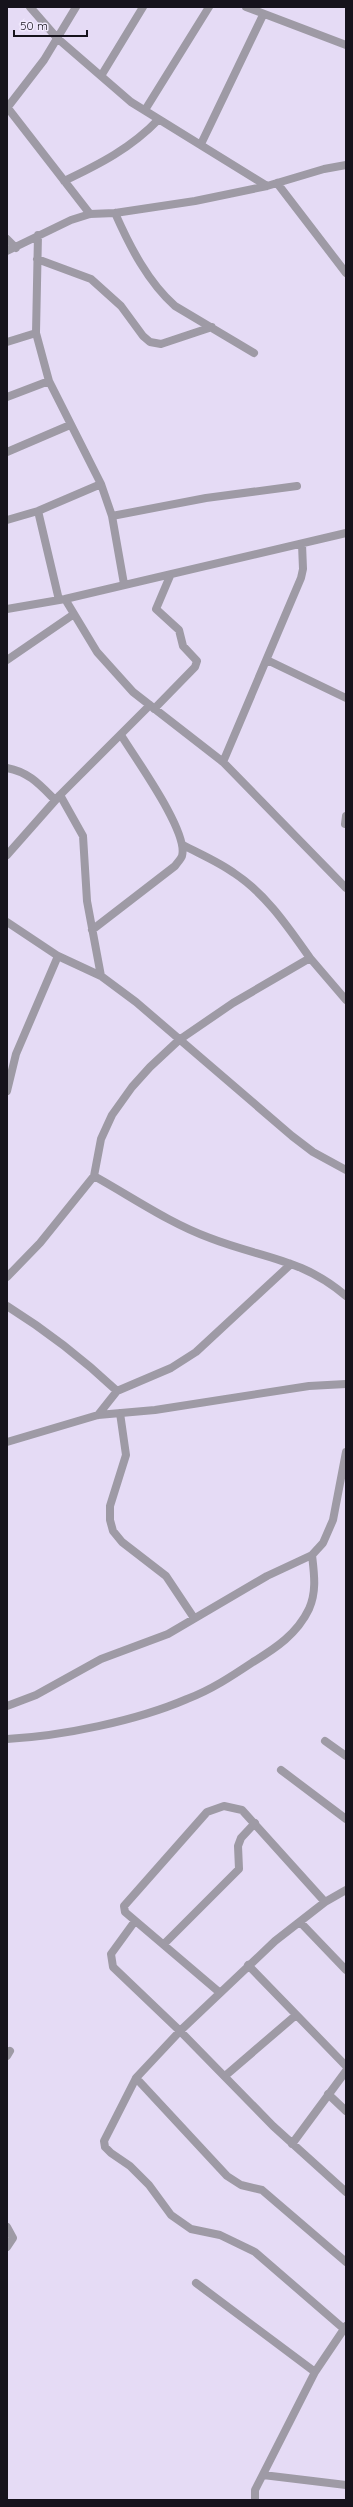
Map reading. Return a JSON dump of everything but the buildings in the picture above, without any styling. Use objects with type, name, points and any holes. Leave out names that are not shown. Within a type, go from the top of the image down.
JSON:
[{"type":"street","points":[[30,7],[57,38],[131,102],[267,186]]},
{"type":"street","points":[[76,7],[32,76],[7,108],[90,214]]},
{"type":"street","points":[[101,76],[143,7]]},
{"type":"street","points":[[145,110],[209,7]]},
{"type":"street","points":[[246,7],[263,15],[346,45]]},
{"type":"street","points":[[201,144],[263,15]]},
{"type":"street","points":[[64,181],[112,158],[130,146],[158,120]]},
{"type":"street","points":[[7,251],[16,248],[38,235],[71,220],[90,214],[115,213],[195,201],[267,186],[324,169],[346,165]]},
{"type":"street","points":[[277,183],[346,273]]},
{"type":"street","points":[[115,213],[132,250],[158,289],[176,306],[254,353]]},
{"type":"street","points":[[38,235],[36,333],[49,381],[70,425],[102,484],[112,516],[124,584]]},
{"type":"street","points":[[7,239],[16,248]]},
{"type":"street","points":[[37,259],[91,279],[98,284],[121,306],[143,336],[150,342],[161,344],[212,327]]},
{"type":"street","points":[[7,342],[36,333]]},
{"type":"street","points":[[7,397],[49,381]]},
{"type":"street","points":[[7,452],[70,425]]},
{"type":"street","points":[[7,520],[38,511],[102,484]]},
{"type":"street","points":[[112,516],[206,498],[297,486]]},
{"type":"street","points":[[38,511],[62,600],[74,614],[103,660],[133,692],[223,762],[346,888]]},
{"type":"street","points":[[7,609],[62,600],[124,584],[170,576],[346,533]]},
{"type":"street","points":[[223,762],[301,578],[303,569],[302,544]]},
{"type":"street","points":[[7,855],[57,798],[121,735],[195,667],[197,661],[182,646],[179,630],[156,609],[170,576]]},
{"type":"street","points":[[7,660],[74,614]]},
{"type":"street","points":[[267,660],[346,698]]},
{"type":"street","points":[[92,930],[175,866],[182,857],[183,845],[174,820],[121,735]]},
{"type":"street","points":[[7,768],[23,772],[33,778],[57,798],[83,836],[87,901],[101,976]]},
{"type":"street","points":[[183,845],[234,872],[246,881],[283,919],[310,958],[346,1000]]},
{"type":"street","points":[[7,922],[58,956],[101,976],[136,1002],[292,1136],[313,1152],[346,1170]]},
{"type":"street","points":[[7,1091],[16,1054],[58,956]]},
{"type":"street","points":[[7,1277],[40,1243],[94,1176],[101,1139],[112,1116],[132,1086],[179,1040],[233,1003],[310,958]]},
{"type":"street","points":[[94,1176],[190,1230],[233,1246],[263,1253],[320,1275],[345,1291]]},
{"type":"street","points":[[98,1415],[117,1391],[171,1368],[196,1352],[291,1264]]},
{"type":"street","points":[[7,1306],[47,1331],[87,1363],[117,1391]]},
{"type":"street","points":[[7,1442],[98,1415],[155,1410],[310,1386],[346,1384]]},
{"type":"street","points":[[120,1413],[126,1455],[110,1506],[110,1520],[113,1531],[122,1542],[166,1576],[194,1618]]},
{"type":"street","points":[[7,1706],[36,1695],[84,1666],[168,1634],[267,1576],[312,1555],[323,1543],[333,1520],[346,1452]]},
{"type":"street","points":[[7,1739],[55,1735],[101,1725],[186,1700],[223,1682],[266,1654],[295,1631],[309,1608],[313,1593],[315,1582],[312,1555]]},
{"type":"street","points":[[325,1741],[346,1756]]},
{"type":"street","points":[[281,1770],[346,1819]]},
{"type":"street","points":[[219,1992],[125,1912],[124,1906],[126,1900],[207,1812],[224,1806],[242,1810],[256,1823],[325,1902]]},
{"type":"street","points":[[164,1944],[238,1869],[238,1846],[241,1838],[256,1823]]},
{"type":"street","points":[[255,2500],[255,2490],[315,2372],[345,2328],[255,2252],[220,2235],[191,2229],[170,2215],[149,2185],[130,2166],[106,2146],[106,2134],[136,2078],[180,2031],[248,1964],[325,1902],[346,1890]]},
{"type":"street","points":[[135,1921],[111,1954],[113,1967],[180,2031],[292,2144],[346,2192]]},
{"type":"street","points":[[300,1922],[346,1970]]},
{"type":"street","points":[[248,1964],[346,2066]]},
{"type":"street","points":[[225,2076],[296,2015]]},
{"type":"street","points":[[292,2144],[346,2071]]},
{"type":"street","points":[[136,2078],[227,2176],[241,2184],[262,2190],[346,2262]]},
{"type":"street","points":[[328,2094],[346,2111]]},
{"type":"street","points":[[7,2227],[13,2238],[7,2247]]},
{"type":"street","points":[[196,2283],[315,2372]]},
{"type":"street","points":[[263,2475],[346,2485]]}]
